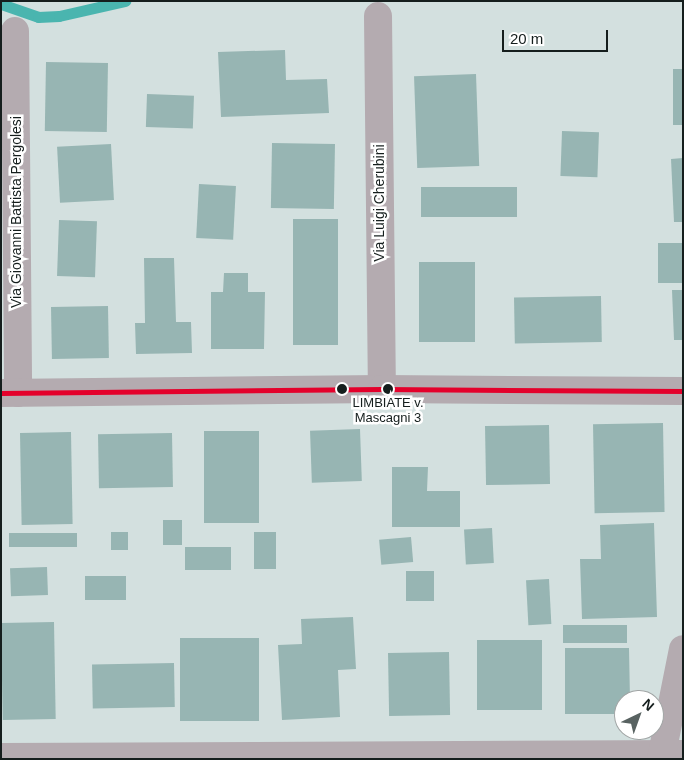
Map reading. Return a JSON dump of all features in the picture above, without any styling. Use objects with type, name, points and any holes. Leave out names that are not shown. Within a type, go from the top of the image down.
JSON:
[{"type":"street","name":"Via Luigi Cherubini","points":[[378,16],[382,389]]},
{"type":"street","name":"Via Giovanni Battista Pergolesi","points":[[9,393],[15,32]]},
{"type":"street","points":[[9,393],[382,389],[683,391]]},
{"type":"street","points":[[1,757],[668,756],[683,649]]},
{"type":"building","points":[[285,50],[286,80],[327,79],[329,113],[221,117],[218,52]]},
{"type":"building","points":[[46,62],[108,63],[107,132],[45,131]]},
{"type":"building","points":[[673,69],[683,69],[683,125],[673,125]]},
{"type":"building","points":[[476,74],[479,166],[417,168],[414,76]]},
{"type":"building","points":[[147,94],[194,96],[193,129],[146,127]]},
{"type":"building","points":[[562,131],[599,132],[597,177],[560,176]]},
{"type":"building","points":[[272,143],[335,144],[334,209],[271,208]]},
{"type":"building","points":[[111,144],[114,200],[60,203],[57,147]]},
{"type":"building","points":[[683,158],[683,222],[674,222],[671,159]]},
{"type":"building","points":[[199,184],[236,186],[233,240],[196,238]]},
{"type":"building","points":[[421,187],[517,187],[517,217],[421,217]]},
{"type":"building","points":[[293,219],[338,219],[338,345],[293,345]]},
{"type":"building","points":[[59,220],[97,221],[95,277],[57,276]]},
{"type":"building","points":[[658,243],[683,243],[683,283],[658,283]]},
{"type":"building","points":[[144,258],[174,258],[176,322],[191,322],[192,353],[136,354],[135,323],[145,323]]},
{"type":"building","points":[[419,262],[475,262],[475,342],[419,342]]},
{"type":"building","points":[[224,273],[248,273],[248,292],[265,292],[264,349],[211,349],[211,292],[223,292]]},
{"type":"building","points":[[672,290],[683,290],[683,340],[674,340]]},
{"type":"building","points":[[601,296],[602,342],[515,344],[514,298]]},
{"type":"building","points":[[108,306],[109,358],[52,359],[51,307]]},
{"type":"building","points":[[663,423],[665,512],[595,513],[593,424]]},
{"type":"building","points":[[549,425],[550,484],[486,485],[485,426]]},
{"type":"building","points":[[360,429],[362,481],[312,483],[310,431]]},
{"type":"building","points":[[204,431],[259,431],[259,523],[204,523]]},
{"type":"building","points":[[71,432],[73,524],[22,525],[20,433]]},
{"type":"building","points":[[172,433],[173,487],[99,488],[98,434]]},
{"type":"building","points":[[392,467],[428,467],[427,491],[460,491],[460,527],[392,527]]},
{"type":"building","points":[[163,520],[182,520],[182,545],[163,545]]},
{"type":"building","points":[[654,523],[657,617],[582,619],[580,559],[601,559],[600,525]]},
{"type":"building","points":[[492,528],[494,563],[466,564],[464,529]]},
{"type":"building","points":[[111,532],[128,532],[128,550],[111,550]]},
{"type":"building","points":[[254,532],[276,532],[276,569],[254,569]]},
{"type":"building","points":[[9,533],[77,533],[77,547],[9,547]]},
{"type":"building","points":[[411,537],[413,562],[381,565],[379,540]]},
{"type":"building","points":[[185,547],[231,547],[231,570],[185,570]]},
{"type":"building","points":[[47,567],[48,595],[11,596],[10,568]]},
{"type":"building","points":[[406,571],[434,571],[434,601],[406,601]]},
{"type":"building","points":[[85,576],[126,576],[126,600],[85,600]]},
{"type":"building","points":[[549,579],[551,624],[528,625],[526,580]]},
{"type":"building","points":[[353,617],[356,669],[338,670],[340,717],[282,720],[278,645],[302,644],[301,619]]},
{"type":"building","points":[[54,622],[56,719],[3,720],[1,623]]},
{"type":"building","points":[[563,625],[627,625],[627,643],[563,643]]},
{"type":"building","points":[[180,638],[259,638],[259,721],[180,721]]},
{"type":"building","points":[[477,640],[542,640],[542,710],[477,710]]},
{"type":"building","points":[[565,648],[629,648],[630,690],[614,690],[614,714],[565,714]]},
{"type":"building","points":[[449,652],[450,715],[389,716],[388,653]]},
{"type":"building","points":[[174,663],[175,707],[93,708],[92,664]]},
{"type":"waterway","points":[[1,4],[38,17],[59,16],[125,1]]},
{"type":"transit line","points":[[1,393],[382,389],[683,391]]},
{"type":"place","name":"LIMBIATE v. Mascagni 3","points":[[388,389]]}]
